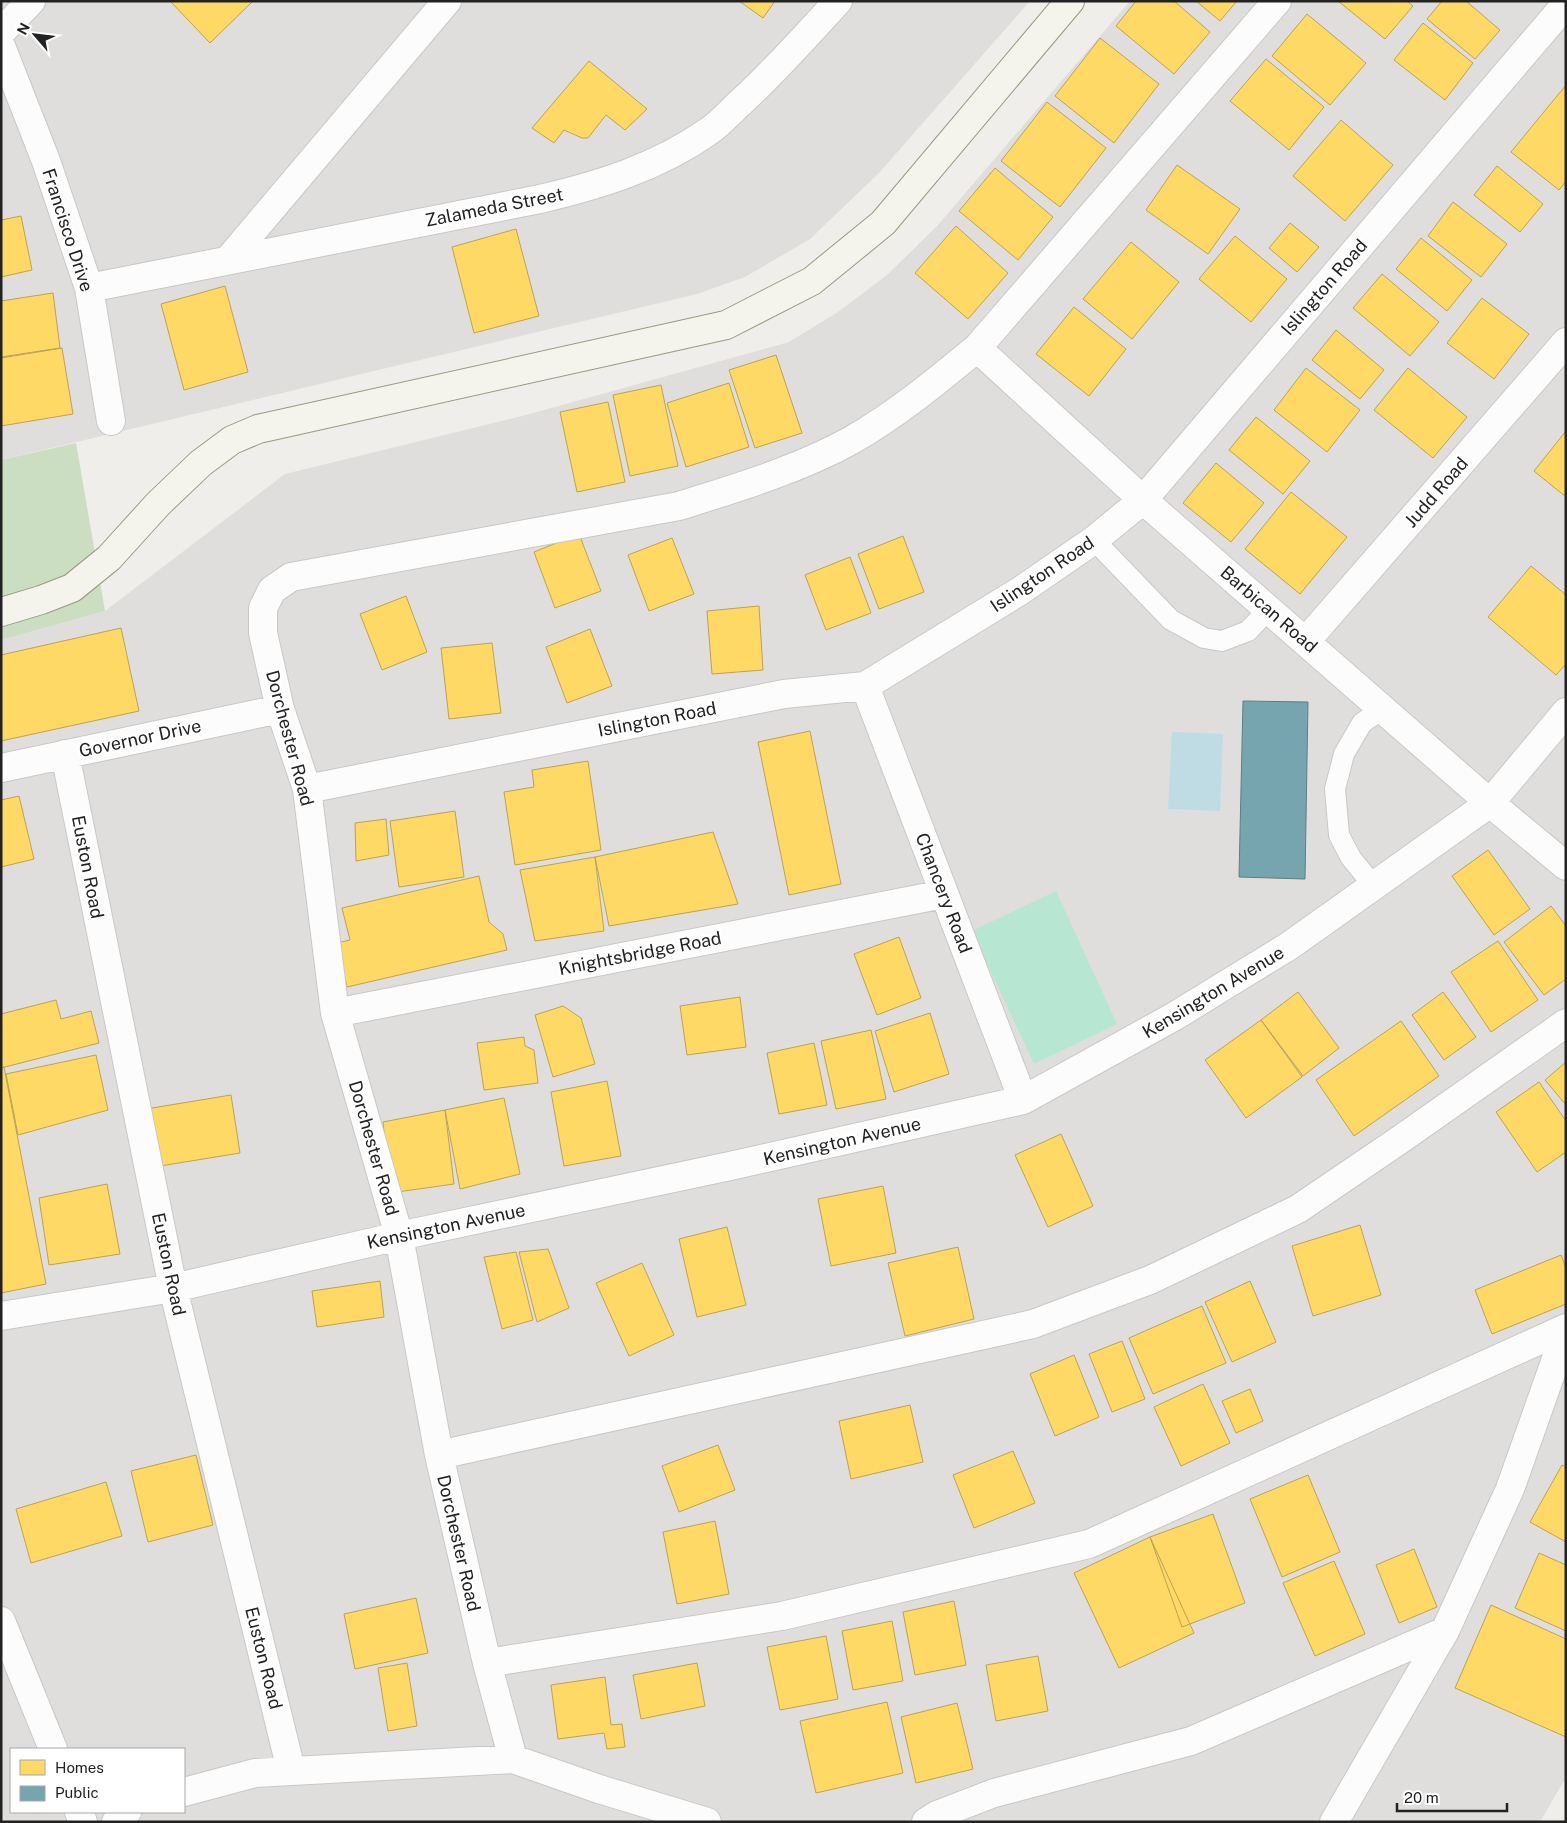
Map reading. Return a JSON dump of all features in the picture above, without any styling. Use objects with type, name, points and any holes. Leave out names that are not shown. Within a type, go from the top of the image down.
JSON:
[{"type":"street","points":[[1,32],[30,1]]},
{"type":"street","points":[[229,259],[447,1]]},
{"type":"street","name":"Zalameda Street","points":[[89,288],[540,199],[586,189],[639,170],[669,156],[710,131],[774,72],[838,1]]},
{"type":"street","points":[[1,612],[72,588],[109,558],[158,504],[201,463],[232,440],[258,429],[726,326],[812,282],[883,223],[1070,1]]},
{"type":"street","points":[[976,348],[1277,1]]},
{"type":"street","name":"Islington Road","points":[[307,789],[784,694],[865,686],[1020,591],[1094,540],[1142,500],[1566,4]]},
{"type":"street","name":"Francisco Drive","points":[[1,46],[46,160],[89,288],[111,421]]},
{"type":"street","name":"Judd Road","points":[[1306,641],[1566,342]]},
{"type":"street","name":"Barbican Road","points":[[976,348],[1142,500],[1490,803],[1566,866]]},
{"type":"street","name":"Dorchester Road","points":[[513,1759],[487,1663],[438,1455],[399,1236],[335,1012],[307,789],[280,709],[263,633],[263,608],[272,590],[291,577],[678,506],[739,487],[807,461],[850,440],[936,382],[976,348]]},
{"type":"street","name":"Chancery Road","points":[[865,686],[1023,1100]]},
{"type":"street","name":"Governor Drive","points":[[1,768],[280,709]]},
{"type":"street","name":"Kensington Avenue","points":[[1,1316],[173,1288],[399,1236],[720,1168],[1023,1100],[1175,1016],[1289,946],[1372,885],[1490,803],[1566,712]]},
{"type":"street","name":"Euston Road","points":[[65,754],[173,1288],[291,1770]]},
{"type":"street","name":"Knightsbridge Road","points":[[335,1012],[944,894]]},
{"type":"street","points":[[438,1455],[1033,1324],[1150,1280],[1298,1209],[1566,1023]]},
{"type":"street","points":[[1334,1822],[1445,1631],[1510,1489],[1566,1330]]},
{"type":"street","points":[[487,1663],[782,1616],[1089,1544],[1566,1330]]},
{"type":"street","points":[[1,1621],[53,1748]]},
{"type":"street","points":[[926,1822],[938,1815],[994,1793],[1191,1742],[1445,1631]]},
{"type":"street","points":[[185,1792],[255,1773],[513,1759],[599,1789],[707,1822]]},
{"type":"street","points":[[116,1822],[126,1813]]},
{"type":"lane","points":[[1094,540],[1171,620],[1204,638],[1222,641],[1248,631],[1269,609]]},
{"type":"lane","points":[[1372,885],[1351,858],[1339,835],[1335,789],[1344,754],[1362,723],[1382,709]]},
{"type":"shaded area","points":[[1,1],[1030,1],[879,173],[810,239],[745,277],[697,294],[1,460]]},
{"type":"shaded area","points":[[1130,1],[1566,1],[1566,1777],[1540,1822],[1,1822],[1,640],[105,611],[285,474],[526,415],[789,342],[838,312],[887,275],[937,226]]},
{"type":"green space","points":[[76,443],[105,611],[1,640],[1,460]]},
{"type":"green space","points":[[1056,891],[1117,1024],[1034,1064],[972,931]]},
{"type":"water","points":[[1172,732],[1223,734],[1220,811],[1168,809]]},
{"type":"building: Homes","points":[[170,1],[253,1],[210,43]]},
{"type":"building: Homes","points":[[739,1],[775,1],[763,18]]},
{"type":"building: Homes","points":[[1136,1],[1174,1],[1210,32],[1174,74],[1116,26]]},
{"type":"building: Homes","points":[[1196,1],[1237,1],[1220,21]]},
{"type":"building: Homes","points":[[1338,1],[1407,1],[1413,6],[1385,39]]},
{"type":"building: Homes","points":[[1442,1],[1466,1],[1500,30],[1475,59],[1427,19]]},
{"type":"building: Homes","points":[[1307,14],[1366,63],[1330,105],[1272,56]]},
{"type":"building: Homes","points":[[1423,23],[1473,63],[1445,100],[1394,60]]},
{"type":"building: Homes","points":[[1100,38],[1159,84],[1114,143],[1055,96]]},
{"type":"building: Homes","points":[[1266,59],[1324,107],[1289,150],[1230,101]]},
{"type":"building: Homes","points":[[589,61],[647,109],[625,130],[606,115],[588,138],[582,138],[564,130],[554,143],[532,128]]},
{"type":"building: Homes","points":[[1566,85],[1566,181],[1559,190],[1511,152]]},
{"type":"building: Homes","points":[[1047,102],[1106,148],[1060,207],[1001,161]]},
{"type":"building: Homes","points":[[1341,120],[1393,165],[1345,221],[1293,176]]},
{"type":"building: Homes","points":[[1177,165],[1240,209],[1208,254],[1146,210]]},
{"type":"building: Homes","points":[[1497,166],[1543,204],[1520,232],[1474,195]]},
{"type":"building: Homes","points":[[995,168],[1053,217],[1018,260],[959,211]]},
{"type":"building: Homes","points":[[1453,202],[1507,244],[1481,277],[1428,236]]},
{"type":"building: Homes","points":[[21,216],[32,270],[1,277],[1,220]]},
{"type":"building: Homes","points":[[1290,223],[1319,247],[1297,272],[1269,248]]},
{"type":"building: Homes","points":[[956,226],[1008,273],[968,319],[915,273]]},
{"type":"building: Homes","points":[[516,229],[539,316],[474,333],[452,247]]},
{"type":"building: Homes","points":[[1235,236],[1287,279],[1251,322],[1199,279]]},
{"type":"building: Homes","points":[[1421,238],[1472,280],[1447,311],[1396,269]]},
{"type":"building: Homes","points":[[1131,242],[1179,282],[1132,339],[1083,299]]},
{"type":"building: Homes","points":[[1382,274],[1439,322],[1410,356],[1353,308]]},
{"type":"building: Homes","points":[[225,286],[248,372],[184,390],[161,304]]},
{"type":"building: Homes","points":[[53,293],[60,348],[1,357],[1,301]]},
{"type":"building: Homes","points":[[1482,298],[1529,334],[1494,379],[1447,343]]},
{"type":"building: Homes","points":[[1074,307],[1126,349],[1089,396],[1036,354]]},
{"type":"building: Homes","points":[[1336,330],[1384,370],[1360,399],[1312,360]]},
{"type":"building: Homes","points":[[62,348],[73,414],[1,426],[1,358]]},
{"type":"building: Homes","points":[[776,355],[802,433],[755,448],[729,370]]},
{"type":"building: Homes","points":[[1306,368],[1360,410],[1327,452],[1274,410]]},
{"type":"building: Homes","points":[[1408,368],[1467,417],[1433,458],[1374,410]]},
{"type":"building: Homes","points":[[729,383],[749,447],[686,467],[667,403]]},
{"type":"building: Homes","points":[[661,385],[678,466],[630,476],[613,395]]},
{"type":"building: Homes","points":[[608,402],[625,482],[577,492],[560,412]]},
{"type":"building: Homes","points":[[1256,417],[1310,461],[1283,494],[1229,450]]},
{"type":"building: Homes","points":[[1566,431],[1566,497],[1534,471]]},
{"type":"building: Homes","points":[[1216,463],[1264,503],[1231,542],[1183,503]]},
{"type":"building: Homes","points":[[1291,492],[1347,537],[1300,594],[1245,549]]},
{"type":"building: Homes","points":[[579,534],[601,591],[555,608],[534,552]]},
{"type":"building: Homes","points":[[903,536],[924,592],[879,609],[858,554]]},
{"type":"building: Homes","points":[[672,538],[694,594],[649,611],[628,555]]},
{"type":"building: Homes","points":[[850,557],[871,613],[826,630],[805,575]]},
{"type":"building: Homes","points":[[1531,566],[1566,595],[1566,664],[1556,675],[1488,617]]},
{"type":"building: Homes","points":[[406,596],[427,652],[382,670],[360,614]]},
{"type":"building: Homes","points":[[759,606],[763,670],[712,674],[707,611]]},
{"type":"building: Homes","points":[[121,628],[139,711],[1,741],[1,655]]},
{"type":"building: Homes","points":[[590,629],[612,686],[567,703],[546,647]]},
{"type":"building: Homes","points":[[492,643],[501,713],[449,719],[441,648]]},
{"type":"building: Homes","points":[[810,731],[841,884],[789,895],[758,742]]},
{"type":"building: Homes","points":[[588,761],[601,850],[515,865],[504,792],[534,787],[532,770]]},
{"type":"building: Homes","points":[[19,796],[34,859],[1,867],[1,800]]},
{"type":"building: Homes","points":[[455,811],[464,877],[399,887],[390,821]]},
{"type":"building: Homes","points":[[386,819],[389,855],[356,861],[355,823]]},
{"type":"building: Homes","points":[[713,832],[738,904],[609,926],[595,857]]},
{"type":"building: Homes","points":[[1488,850],[1530,909],[1494,935],[1452,876]]},
{"type":"building: Homes","points":[[595,857],[604,931],[535,941],[520,870]]},
{"type":"building: Homes","points":[[479,876],[489,922],[503,934],[507,950],[347,987],[337,943],[350,940],[342,908]]},
{"type":"building: Homes","points":[[1551,906],[1566,926],[1566,979],[1544,995],[1504,942]]},
{"type":"building: Homes","points":[[899,937],[921,998],[877,1015],[854,954]]},
{"type":"building: Homes","points":[[1498,941],[1538,1000],[1491,1032],[1451,972]]},
{"type":"building: Homes","points":[[1298,992],[1339,1048],[1303,1076],[1261,1020]]},
{"type":"building: Homes","points":[[1443,992],[1476,1037],[1444,1060],[1412,1015]]},
{"type":"building: Homes","points":[[740,997],[746,1047],[687,1055],[680,1006]]},
{"type":"building: Homes","points":[[56,1000],[61,1019],[91,1011],[99,1043],[1,1068],[1,1014]]},
{"type":"building: Homes","points":[[563,1006],[581,1018],[595,1064],[553,1077],[535,1015]]},
{"type":"building: Homes","points":[[930,1013],[949,1074],[894,1092],[875,1031]]},
{"type":"building: Homes","points":[[1261,1020],[1302,1077],[1246,1118],[1205,1060]]},
{"type":"building: Homes","points":[[1401,1021],[1439,1076],[1354,1136],[1316,1080]]},
{"type":"building: Homes","points":[[871,1030],[886,1099],[836,1109],[821,1041]]},
{"type":"building: Homes","points":[[524,1037],[525,1046],[534,1050],[538,1083],[484,1090],[477,1043]]},
{"type":"building: Homes","points":[[814,1043],[827,1105],[779,1114],[767,1053]]},
{"type":"building: Homes","points":[[96,1055],[108,1110],[18,1135],[6,1074]]},
{"type":"building: Homes","points":[[1566,1062],[1566,1105],[1545,1080]]},
{"type":"building: Homes","points":[[4,1067],[46,1284],[1,1293],[1,1068]]},
{"type":"building: Homes","points":[[607,1081],[621,1156],[564,1166],[551,1092]]},
{"type":"building: Homes","points":[[1539,1082],[1566,1121],[1566,1152],[1537,1172],[1496,1112]]},
{"type":"building: Homes","points":[[231,1095],[240,1153],[154,1167],[146,1109]]},
{"type":"building: Homes","points":[[504,1098],[520,1174],[460,1189],[445,1110]]},
{"type":"building: Homes","points":[[445,1110],[454,1184],[390,1193],[383,1122]]},
{"type":"building: Homes","points":[[1061,1134],[1093,1206],[1048,1227],[1015,1155]]},
{"type":"building: Homes","points":[[107,1184],[120,1254],[49,1265],[39,1198]]},
{"type":"building: Homes","points":[[883,1186],[896,1253],[831,1266],[818,1199]]},
{"type":"building: Homes","points":[[1360,1225],[1381,1295],[1313,1316],[1292,1246]]},
{"type":"building: Homes","points":[[727,1227],[746,1305],[697,1317],[679,1239]]},
{"type":"building: Homes","points":[[958,1247],[974,1319],[905,1336],[888,1263]]},
{"type":"building: Homes","points":[[548,1249],[569,1308],[537,1322],[519,1252]]},
{"type":"building: Homes","points":[[516,1252],[533,1320],[502,1329],[484,1257]]},
{"type":"building: Homes","points":[[1561,1255],[1566,1268],[1566,1304],[1492,1334],[1475,1290]]},
{"type":"building: Homes","points":[[642,1263],[674,1335],[629,1356],[596,1283]]},
{"type":"building: Homes","points":[[380,1281],[384,1317],[317,1327],[312,1291]]},
{"type":"building: Homes","points":[[1250,1281],[1276,1342],[1232,1362],[1205,1302]]},
{"type":"building: Homes","points":[[1202,1306],[1226,1363],[1153,1394],[1129,1338]]},
{"type":"building: Homes","points":[[1122,1341],[1145,1399],[1112,1412],[1089,1354]]},
{"type":"building: Homes","points":[[1074,1355],[1099,1417],[1055,1436],[1030,1374]]},
{"type":"building: Homes","points":[[1203,1384],[1230,1443],[1181,1466],[1154,1407]]},
{"type":"building: Homes","points":[[1250,1389],[1263,1421],[1236,1433],[1222,1401]]},
{"type":"building: Homes","points":[[910,1405],[923,1462],[851,1479],[839,1421]]},
{"type":"building: Homes","points":[[718,1445],[735,1490],[679,1512],[662,1466]]},
{"type":"building: Homes","points":[[1013,1451],[1035,1503],[974,1528],[953,1475]]},
{"type":"building: Homes","points":[[196,1455],[213,1525],[148,1542],[131,1471]]},
{"type":"building: Homes","points":[[1562,1465],[1566,1467],[1566,1542],[1530,1522]]},
{"type":"building: Homes","points":[[1308,1475],[1340,1552],[1282,1577],[1250,1499]]},
{"type":"building: Homes","points":[[106,1482],[122,1536],[31,1563],[16,1509]]},
{"type":"building: Homes","points":[[1213,1514],[1245,1603],[1182,1627],[1150,1537]]},
{"type":"building: Homes","points":[[715,1521],[729,1594],[677,1604],[663,1532]]},
{"type":"building: Homes","points":[[1150,1537],[1194,1633],[1119,1668],[1074,1573]]},
{"type":"building: Homes","points":[[1414,1549],[1437,1607],[1399,1623],[1376,1565]]},
{"type":"building: Homes","points":[[1539,1553],[1566,1565],[1566,1631],[1515,1608]]},
{"type":"building: Homes","points":[[1334,1561],[1365,1634],[1315,1656],[1283,1583]]},
{"type":"building: Homes","points":[[416,1598],[428,1653],[355,1669],[344,1614]]},
{"type":"building: Homes","points":[[954,1601],[966,1665],[915,1675],[903,1612]]},
{"type":"building: Homes","points":[[1491,1605],[1566,1639],[1566,1737],[1455,1688]]},
{"type":"building: Homes","points":[[892,1621],[903,1681],[853,1690],[842,1631]]},
{"type":"building: Homes","points":[[826,1636],[838,1699],[780,1710],[767,1647]]},
{"type":"building: Homes","points":[[1038,1656],[1048,1711],[996,1721],[986,1665]]},
{"type":"building: Homes","points":[[407,1663],[417,1726],[388,1731],[378,1668]]},
{"type":"building: Homes","points":[[697,1663],[705,1706],[641,1719],[633,1675]]},
{"type":"building: Homes","points":[[605,1677],[611,1725],[622,1724],[625,1747],[607,1749],[604,1733],[558,1739],[551,1685]]},
{"type":"building: Homes","points":[[887,1702],[903,1773],[816,1793],[800,1721]]},
{"type":"building: Homes","points":[[957,1703],[973,1769],[916,1783],[901,1717]]},
{"type":"building: Public","points":[[1243,701],[1308,702],[1305,879],[1239,877]]}]
